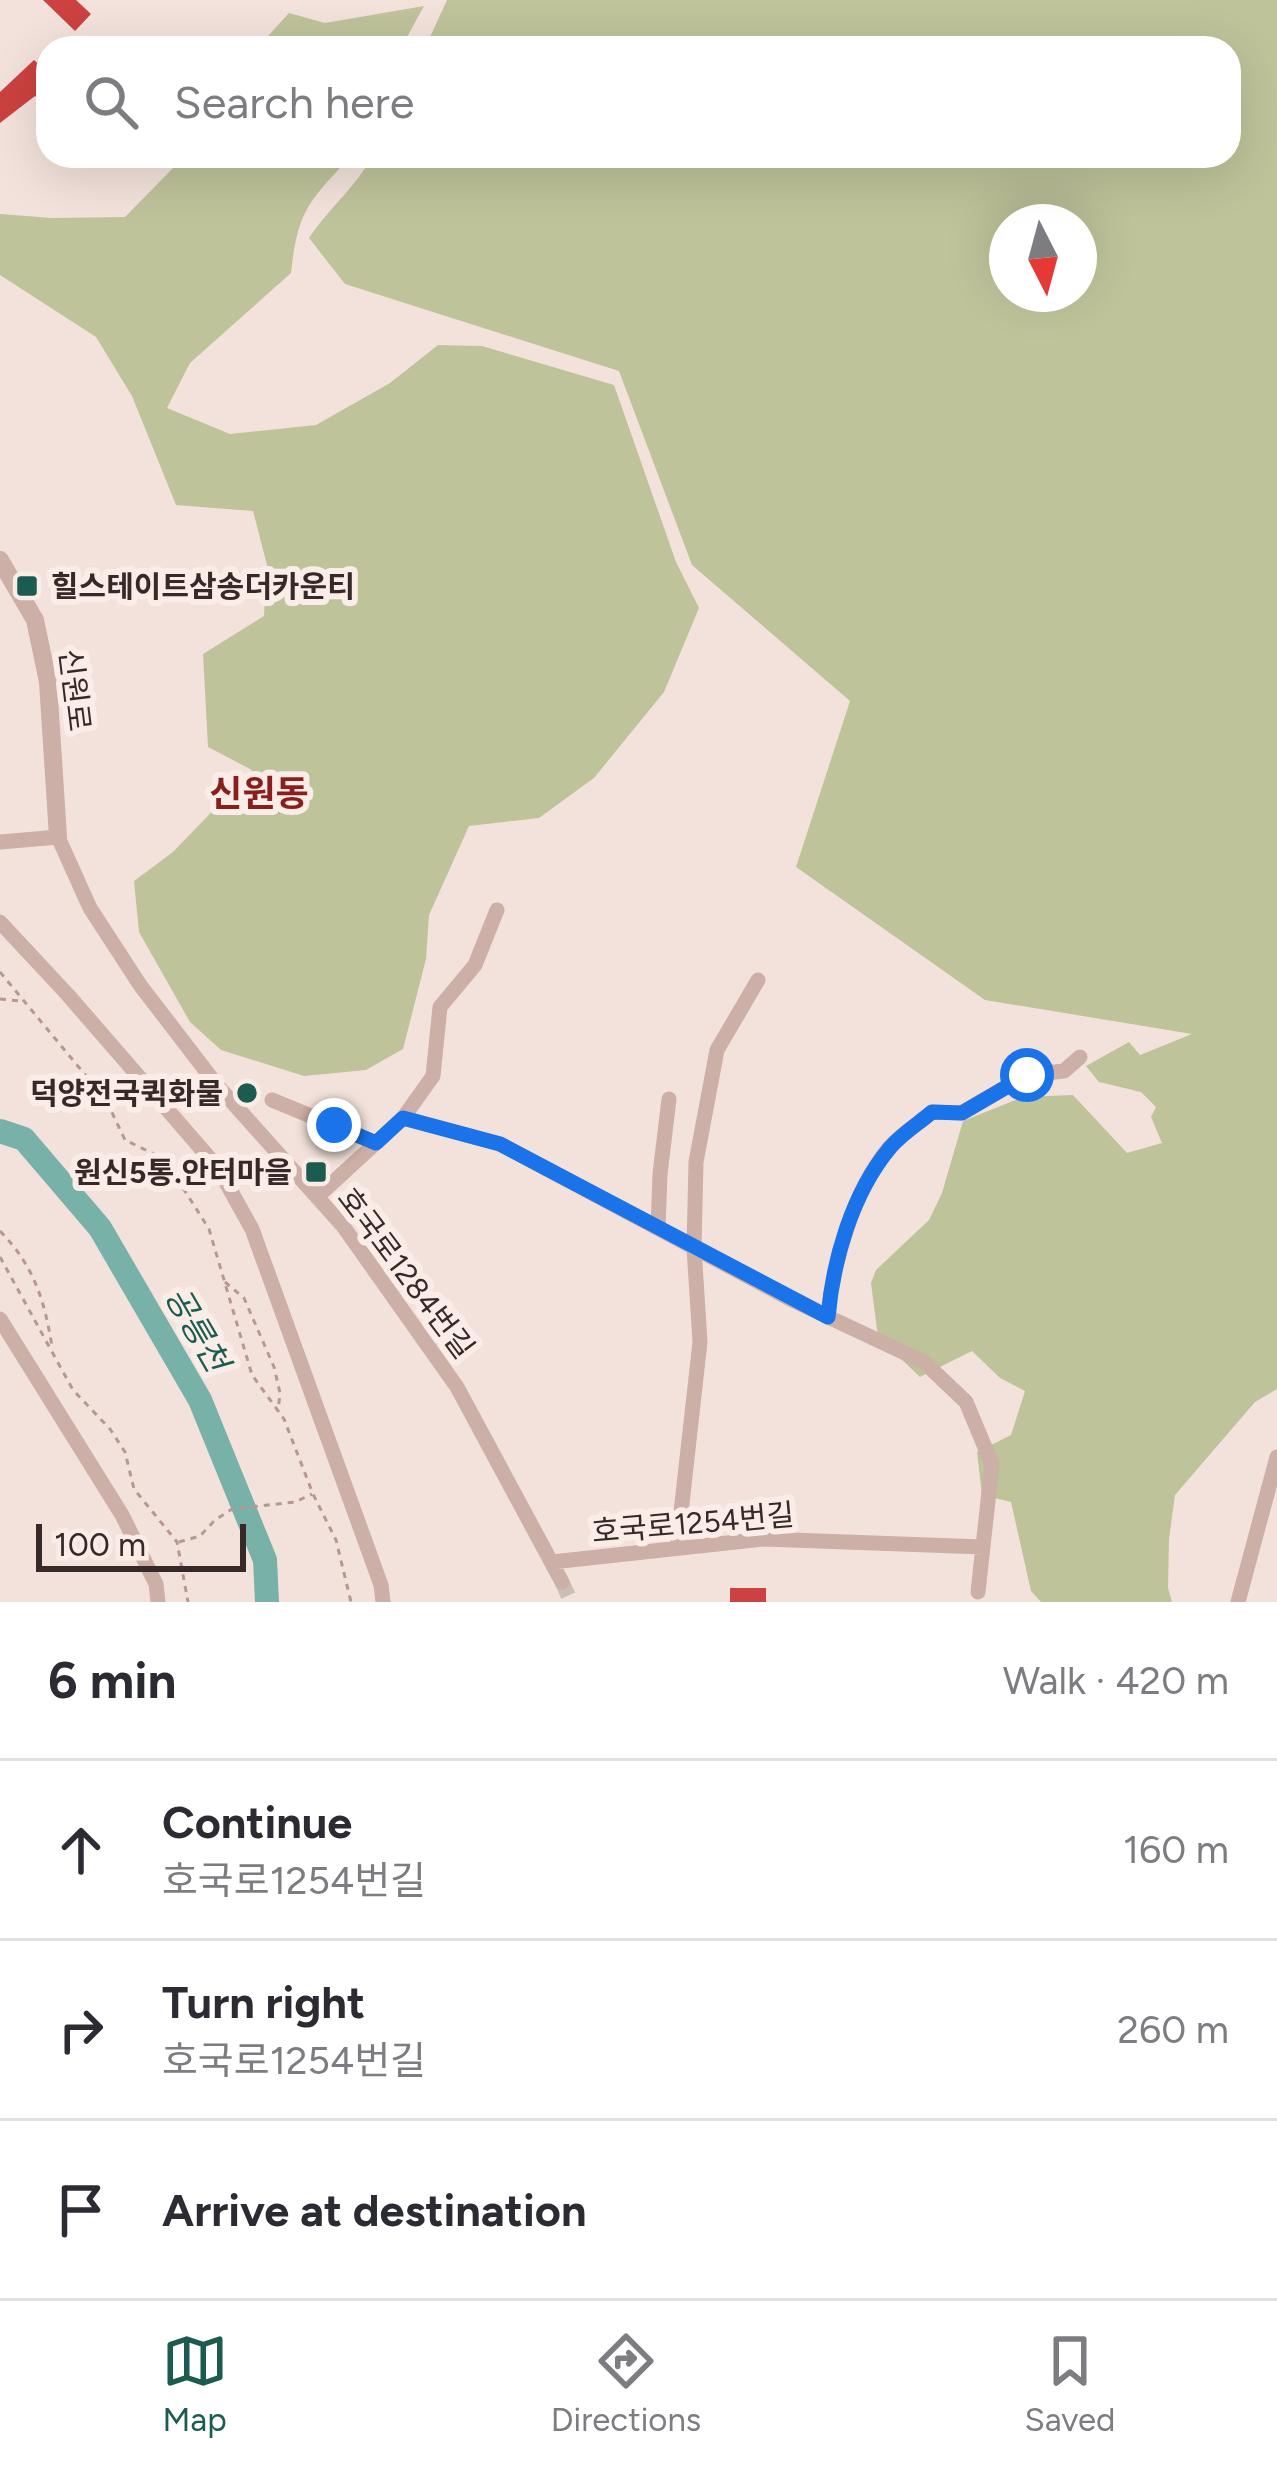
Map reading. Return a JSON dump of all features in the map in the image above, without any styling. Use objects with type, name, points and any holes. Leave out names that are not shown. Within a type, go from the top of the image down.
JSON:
[{"type":"street","name":"신원로","points":[[0,560],[35,620],[48,682],[58,837]]},
{"type":"street","points":[[0,842],[58,837]]},
{"type":"street","name":"호국로1284번길","points":[[58,837],[90,908],[140,986],[216,1084],[343,1226],[457,1387],[562,1582]]},
{"type":"street","points":[[316,1197],[403,1118],[433,1076],[440,1007],[475,965],[497,910]]},
{"type":"street","points":[[0,922],[218,1168],[252,1229],[383,1602]]},
{"type":"street","points":[[676,1548],[700,1342],[694,1248],[696,1162],[717,1050],[758,980]]},
{"type":"street","points":[[828,1317],[832,1276],[861,1194],[890,1148],[932,1112],[962,1113],[1027,1075],[1064,1071],[1080,1057]]},
{"type":"street","points":[[272,1100],[376,1143]]},
{"type":"street","points":[[658,1228],[669,1100]]},
{"type":"street","points":[[403,1118],[500,1144],[828,1317],[924,1362],[966,1402],[992,1465],[978,1592]]},
{"type":"street","points":[[0,1319],[122,1515],[157,1584],[158,1602]]},
{"type":"street","points":[[1238,1602],[1277,1457]]},
{"type":"street","name":"호국로1254번길","points":[[552,1562],[764,1539],[983,1546]]},
{"type":"path","points":[[0,972],[106,1100],[125,1140],[171,1168],[209,1229],[252,1375],[278,1412],[336,1540],[351,1602]]},
{"type":"path","points":[[0,999],[23,1001]]},
{"type":"path","points":[[0,1231],[19,1252],[39,1289],[53,1354]]},
{"type":"path","points":[[0,1257],[73,1390],[110,1429],[124,1452],[134,1489],[177,1542],[188,1602]]},
{"type":"path","points":[[224,1281],[244,1298],[274,1367],[280,1393],[278,1412]]},
{"type":"path","points":[[177,1542],[200,1536],[232,1509],[295,1502],[313,1494]]},
{"type":"green space","points":[[447,0],[1277,0],[1277,1389],[1255,1402],[1175,1495],[1169,1539],[1172,1602],[1041,1602],[1031,1591],[1011,1502],[982,1495],[977,1452],[1011,1435],[1025,1391],[1000,1378],[972,1351],[920,1377],[878,1337],[871,1283],[876,1270],[929,1220],[963,1121],[1023,1097],[1073,1095],[1127,1153],[1162,1143],[1151,1117],[1156,1107],[1141,1092],[1099,1082],[1086,1066],[1129,1042],[1140,1055],[1192,1034],[985,1000],[796,867],[850,701],[692,565],[619,371],[345,284],[309,238],[364,168],[1241,168],[1241,36],[430,36]]},
{"type":"green space","points":[[424,6],[408,36],[268,36],[289,13],[325,23]]},
{"type":"green space","points":[[173,168],[340,168],[302,220],[291,273],[190,363],[167,408],[230,434],[316,425],[390,383],[438,345],[482,346],[614,385],[676,562],[699,608],[664,692],[594,778],[539,818],[469,826],[429,915],[426,959],[403,1049],[366,1070],[304,1076],[221,1050],[190,1022],[139,932],[134,881],[173,852],[252,770],[208,747],[203,654],[264,616],[267,565],[253,511],[176,505],[132,396],[96,337],[0,275],[0,214],[125,217]]},
{"type":"building","points":[[43,0],[76,0],[91,14],[75,31]]},
{"type":"building","points":[[36,62],[36,97],[0,123],[0,92]]},
{"type":"building","points":[[730,1588],[766,1588],[766,1602],[730,1602]]},
{"type":"waterway","name":"공릉천","points":[[0,1131],[24,1139],[100,1228],[200,1400],[265,1560],[267,1602]]},
{"type":"tunnel","points":[[562,1582],[571,1602]]},
{"type":"place","name":"힐스테이트삼송더카운티","points":[[27,586]]},
{"type":"place","name":"덕양전국퀵화물","points":[[247,1093]]},
{"type":"place","name":"원신5통.안터마을","points":[[316,1172]]},
{"type":"district","name":"신원동","points":[[259,793]]},
{"type":"route","points":[[334,1125],[376,1143],[403,1118],[500,1144],[828,1317],[832,1276],[861,1194],[890,1148],[932,1112],[962,1113],[1027,1075]]}]
